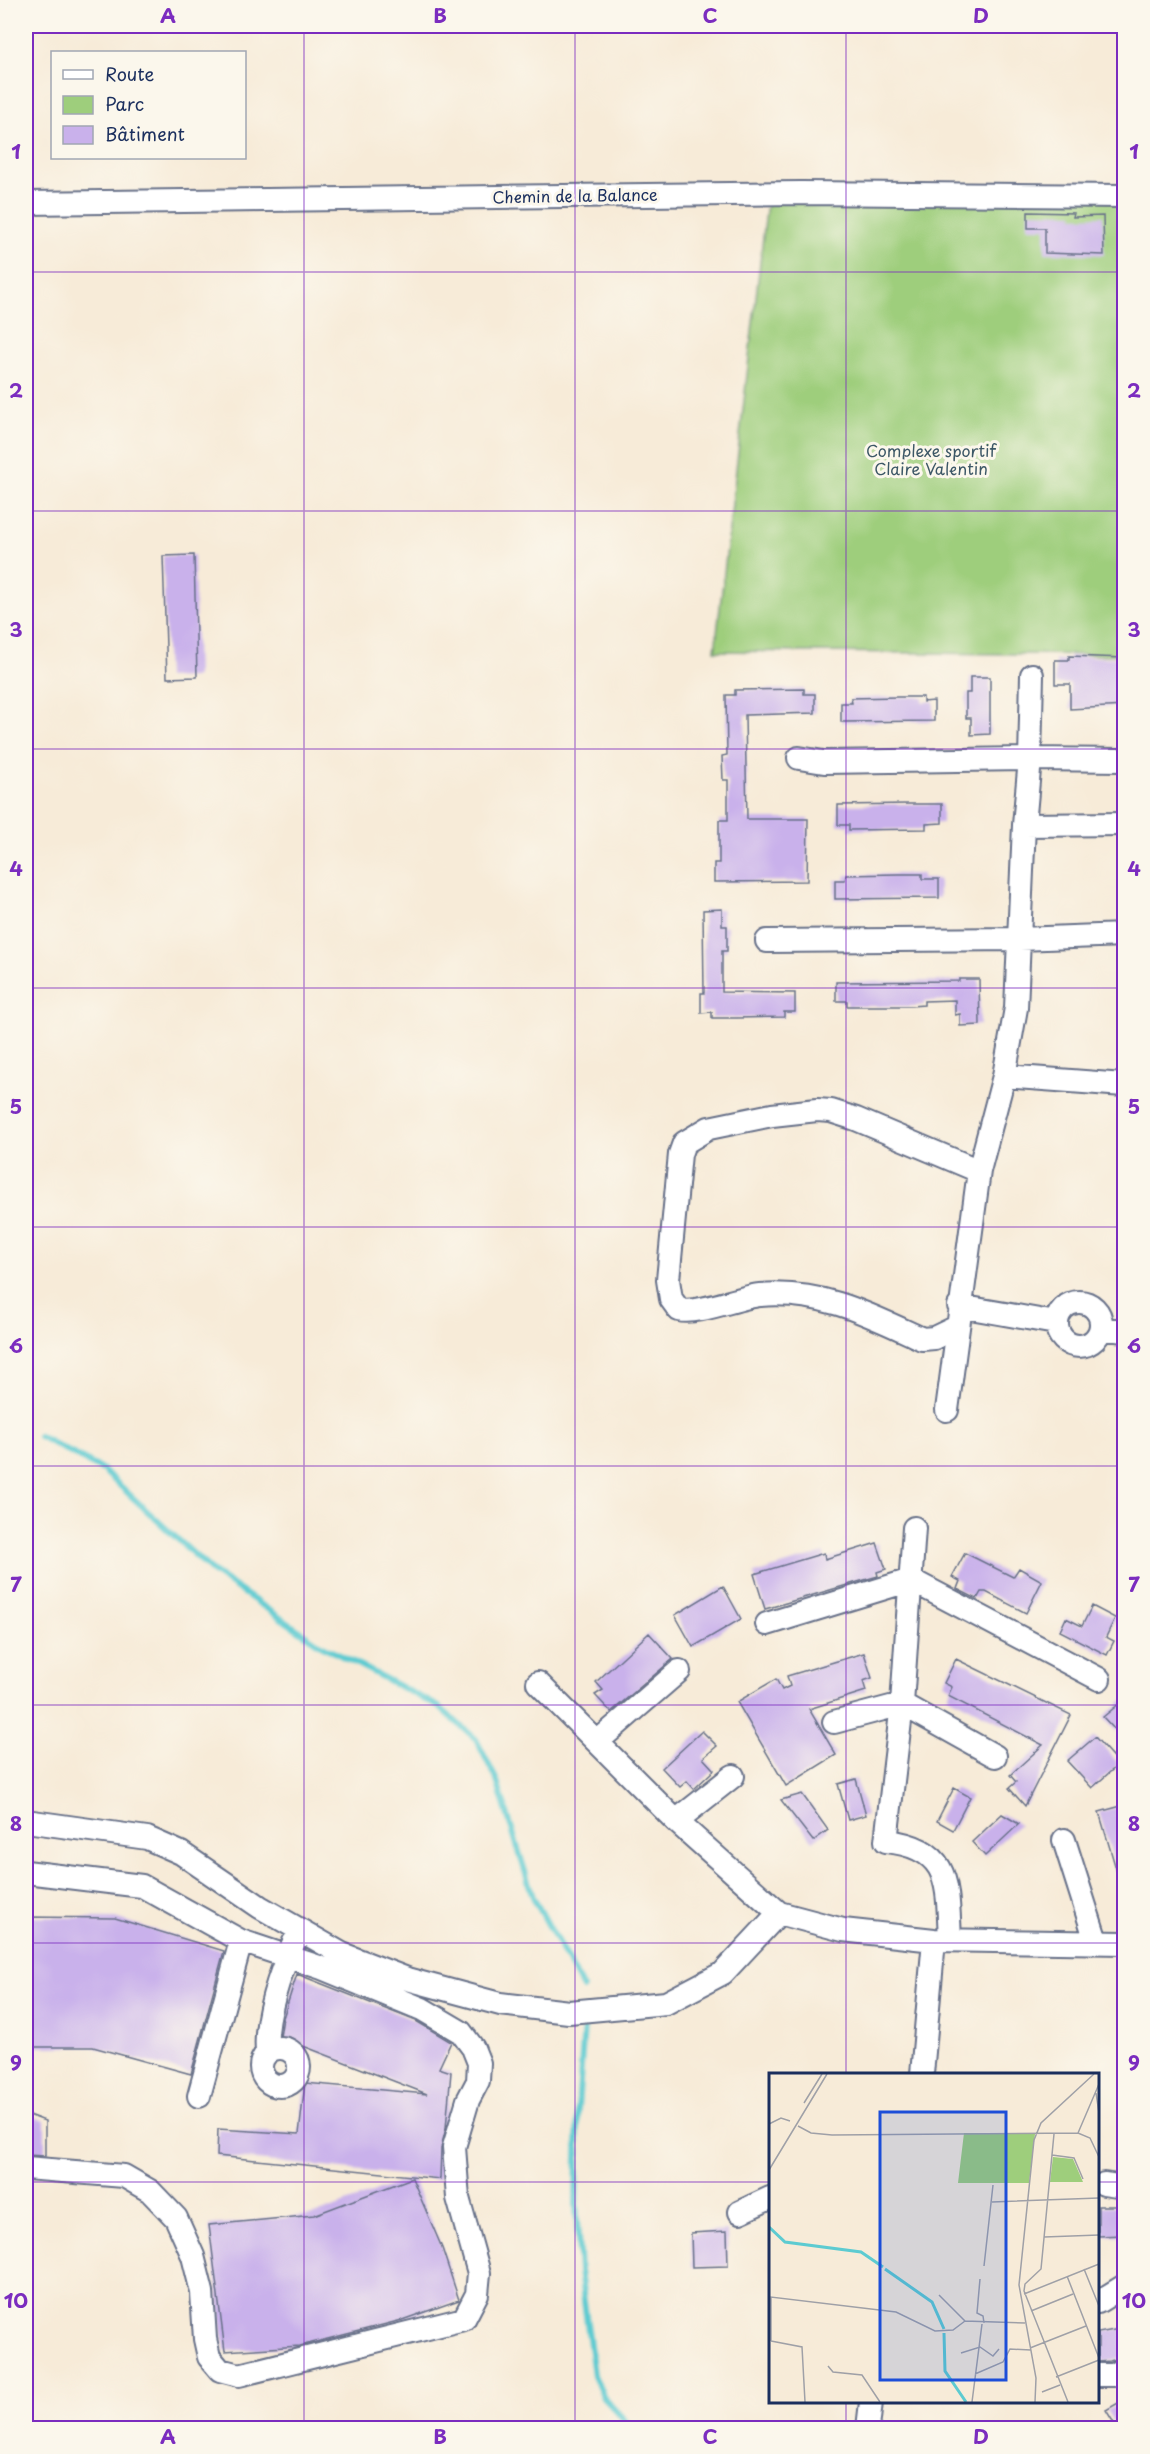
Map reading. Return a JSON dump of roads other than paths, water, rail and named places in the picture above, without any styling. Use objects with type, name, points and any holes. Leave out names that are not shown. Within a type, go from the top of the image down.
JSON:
[{"type":"street","name":"Chemin de la Balance","points":[[26,203],[801,193],[1125,196]]},
{"type":"street","points":[[947,1410],[979,1171],[1004,1076],[1016,1008],[1024,825],[1030,759],[1032,675]]},
{"type":"street","points":[[799,758],[824,762],[1125,760]]},
{"type":"street","points":[[1024,825],[1125,824]]},
{"type":"street","points":[[767,941],[1020,939],[1125,935]]},
{"type":"street","points":[[1004,1076],[1125,1085]]},
{"type":"street","points":[[979,1171],[856,1119],[831,1111],[817,1110],[772,1115],[709,1128],[684,1143],[680,1154],[668,1280],[671,1299],[679,1310],[694,1311],[758,1295],[808,1295],[850,1307],[922,1339],[934,1338],[958,1317],[1056,1323]]},
{"type":"street","points":[[1081,1302],[1093,1306],[1100,1316],[1101,1328],[1096,1339],[1087,1345],[1076,1347],[1065,1343],[1058,1334],[1056,1323],[1060,1311],[1069,1304],[1081,1302]]},
{"type":"street","points":[[1101,1328],[1125,1331]]},
{"type":"street","points":[[914,1528],[902,1704],[886,1841],[928,1853],[947,1884],[942,1940],[922,2073]]},
{"type":"street","points":[[767,1624],[911,1580],[1099,1679]]},
{"type":"street","points":[[597,1742],[680,1671]]},
{"type":"street","points":[[538,1683],[676,1821],[779,1913],[843,1930],[942,1940],[1125,1943]]},
{"type":"street","points":[[834,1722],[902,1704],[995,1756]]},
{"type":"street","points":[[676,1821],[733,1776]]},
{"type":"street","points":[[26,1821],[147,1838],[181,1853],[260,1907],[342,1954],[407,1979],[501,2004],[569,2012],[666,2002],[723,1973],[779,1913]]},
{"type":"street","points":[[1064,1840],[1096,1941]]},
{"type":"street","points":[[26,1872],[142,1886],[241,1941],[322,1968],[422,2009],[461,2032],[473,2048],[479,2063],[478,2081],[468,2100],[454,2147],[459,2198],[479,2273],[477,2294],[464,2319],[239,2375],[220,2370],[209,2357],[205,2339],[202,2292],[193,2256],[176,2218],[150,2191],[124,2176],[26,2168]]},
{"type":"street","points":[[267,2051],[269,2022],[287,1956],[299,1930]]},
{"type":"street","points":[[200,2096],[241,1941]]},
{"type":"street","points":[[740,2212],[769,2199]]},
{"type":"street","points":[[1099,2301],[1125,2286]]},
{"type":"street","points":[[1099,2375],[1114,2375],[1125,2369]]},
{"type":"street","points":[[868,2428],[871,2403]]},
{"type":"waterway","points":[[39,1436],[103,1470],[213,1572],[319,1644],[439,1707],[476,1739],[497,1781],[533,1897],[583,1988]]},
{"type":"waterway","points":[[584,2026],[578,2108],[576,2204],[580,2271],[594,2375],[604,2398],[632,2428]]},
{"type":"park label","name":"Complexe sportif Claire Valentin","points":[[931,460]]}]
